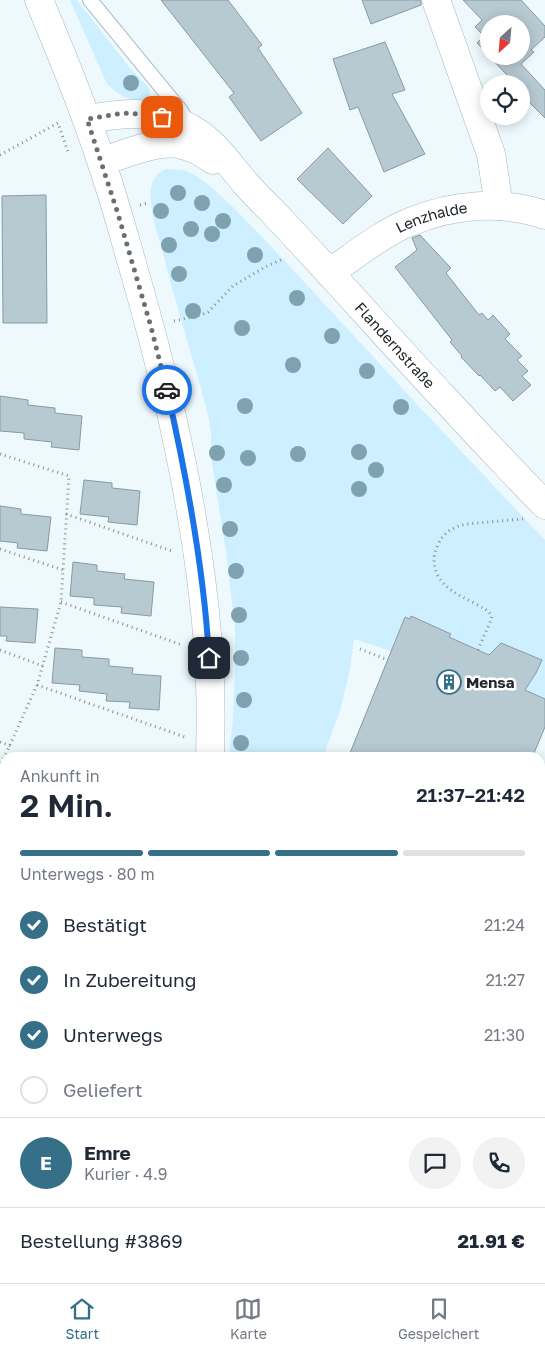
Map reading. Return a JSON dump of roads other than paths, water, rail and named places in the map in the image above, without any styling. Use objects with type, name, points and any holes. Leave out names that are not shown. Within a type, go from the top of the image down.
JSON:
[{"type":"street","points":[[39,0],[71,77],[102,162],[151,327],[179,446],[197,549],[208,643],[210,752]]},
{"type":"street","points":[[436,0],[491,154],[499,206]]},
{"type":"street","name":"Flandernstraße","points":[[87,119],[118,114],[145,114],[176,121],[204,136],[215,146],[247,185],[306,246],[537,512]]},
{"type":"street","name":"Flandernstraße","points":[[102,162],[148,147],[166,144],[185,145],[211,158],[247,185]]},
{"type":"street","name":"Lenzhalde","points":[[329,273],[390,232],[410,222],[434,214],[479,205],[523,208],[545,215]]},
{"type":"lane","points":[[90,0],[181,111],[189,127]]},
{"type":"place","name":"Mensa","points":[[449,682]]}]
